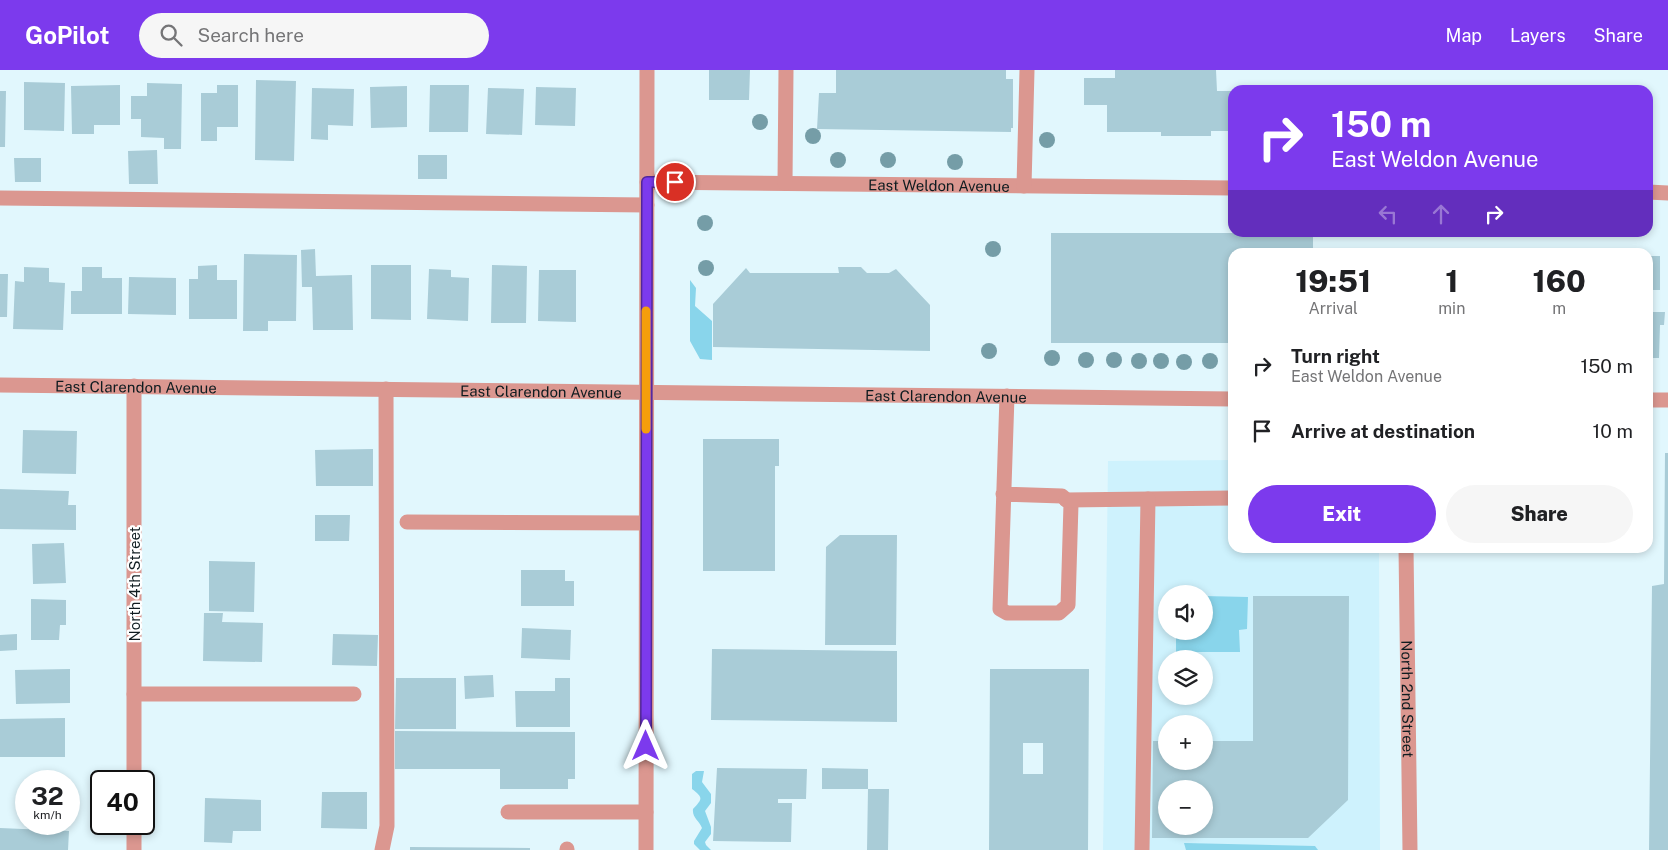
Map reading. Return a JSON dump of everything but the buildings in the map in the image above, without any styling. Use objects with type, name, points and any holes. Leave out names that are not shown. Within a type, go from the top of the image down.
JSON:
[{"type":"street","points":[[646,850],[647,70]]},
{"type":"street","points":[[785,183],[786,70]]},
{"type":"street","points":[[1024,186],[1028,70]]},
{"type":"street","name":"East Weldon Avenue","points":[[647,182],[1228,188]]},
{"type":"street","points":[[1653,192],[1668,193]]},
{"type":"street","points":[[0,198],[647,205]]},
{"type":"street","name":"East Clarendon Avenue","points":[[0,385],[1228,399]]},
{"type":"street","name":"North 4th Street","points":[[134,386],[134,770]]},
{"type":"street","points":[[382,850],[387,826],[386,389]]},
{"type":"street","points":[[1003,494],[1062,496],[1071,504],[1068,605],[1059,613],[1007,613],[1000,609],[1003,494],[1007,396]]},
{"type":"street","points":[[1653,400],[1668,400]]},
{"type":"street","points":[[1066,500],[1228,498]]},
{"type":"street","points":[[1142,850],[1148,499]]},
{"type":"street","points":[[407,522],[646,523]]},
{"type":"street","name":"North 2nd Street","points":[[1406,553],[1410,850]]},
{"type":"street","points":[[134,694],[354,694]]},
{"type":"street","points":[[508,812],[646,812]]},
{"type":"street","points":[[134,835],[134,850]]},
{"type":"shaded area","points":[[690,280],[696,288],[695,306],[712,321],[712,360],[700,359],[690,341]]},
{"type":"shaded area","points":[[1228,460],[1228,553],[1379,553],[1380,850],[1103,850],[1108,461]]},
{"type":"shaded area","points":[[1213,596],[1248,597],[1247,629],[1239,630],[1240,652],[1176,650],[1176,640],[1213,640]]},
{"type":"shaded area","points":[[696,771],[704,771],[702,782],[711,794],[711,803],[705,811],[711,827],[711,834],[705,842],[711,850],[700,850],[694,844],[702,828],[693,812],[700,799],[692,789],[692,774]]},
{"type":"shaded area","points":[[1184,843],[1315,846],[1318,850],[1186,850]]},
{"type":"slow traffic","points":[[646,311],[646,429]]},
{"type":"route","points":[[646,746],[647,182],[675,182]]}]
